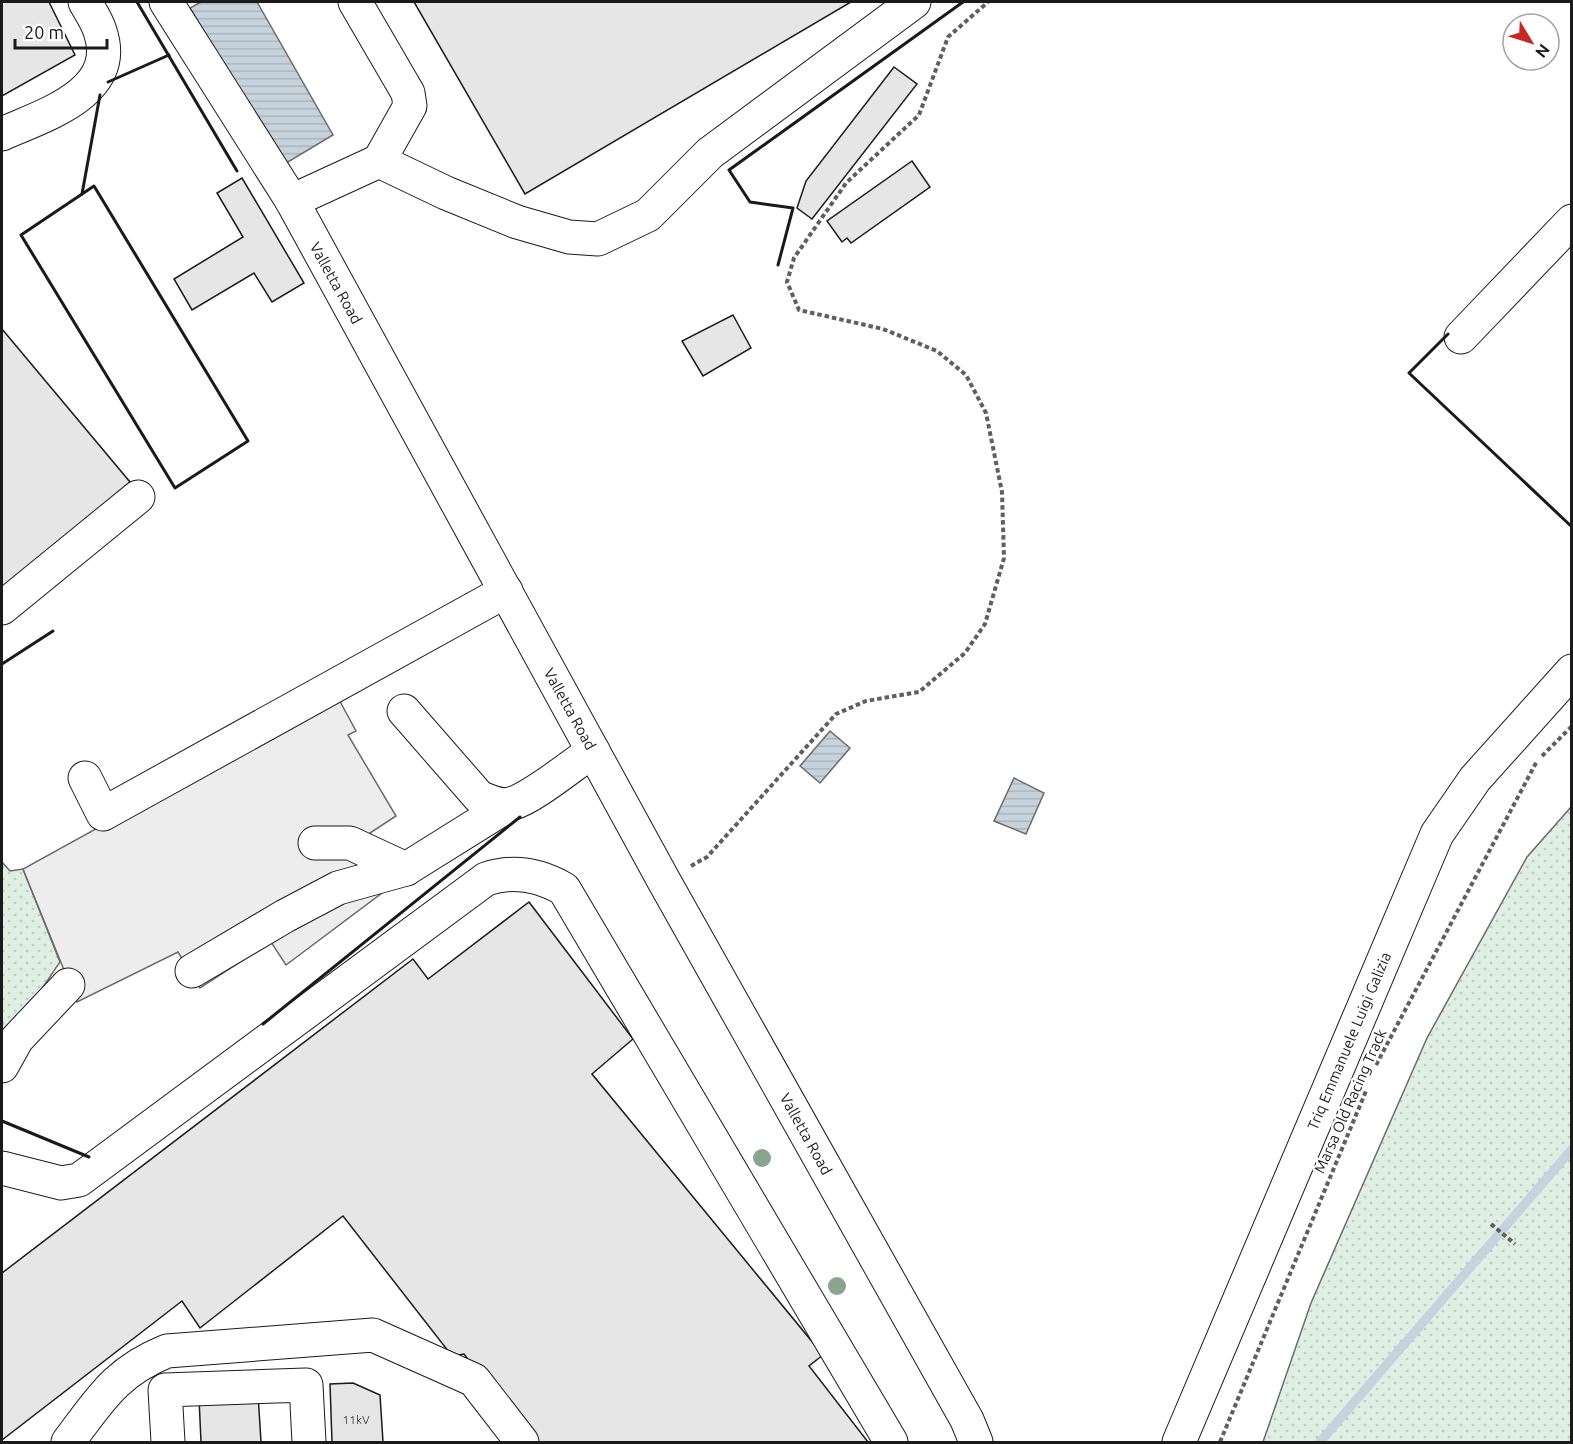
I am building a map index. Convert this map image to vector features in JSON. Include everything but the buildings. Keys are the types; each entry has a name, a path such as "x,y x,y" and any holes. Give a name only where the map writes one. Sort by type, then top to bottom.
{"street":[{"path":"2,134 72,103 90,86 102,63 104,46 100,29 85,2"},
{"name":"Valletta Road","path":"166,2 292,201 664,881 971,1435"},
{"path":"292,201 379,161 410,106 408,93 355,2"},
{"path":"379,161 446,193 516,222 569,237 598,239 648,215 722,143 914,2"},
{"path":"1461,337 1572,221"},
{"path":"2,608 138,497"},
{"path":"85,778 104,814 506,591"},
{"name":"Triq Emmanuele Luigi Galizia","path":"1185,1431 1437,834 1481,771 1572,671"},
{"path":"404,711 480,797 496,805 510,804"},
{"path":"192,971 285,916 338,888 406,869 593,751"},
{"path":"315,843 351,843 406,869"},
{"path":"2,1168 62,1183 79,1180 486,879 496,876 529,875 548,880 564,889 891,1443"},
{"path":"2,1066 17,1039 68,985"},
{"path":"68,1443 112,1383 138,1364 167,1352 373,1335 474,1380 522,1443"},
{"path":"168,1443 165,1390 306,1385 309,1443"},
{"path":"1159,1443 1185,1431"},
{"path":"971,1435 1002,1443"}],"path":[{"path":"664,881 707,857 836,714 866,701 919,692 965,653 985,624 1004,558 1002,492 986,413 966,375 937,351 883,329 799,310 787,282 794,258 846,183 919,115 948,37 988,2"},
{"name":"Marsa Old Racing Track","path":"1371,1077 1536,762 1572,726"},
{"name":"Marsa Old Racing Track","path":"1220,1443 1367,1088"},
{"path":"1491,1224 1515,1244"}],"green space":[{"path":"1571,807 1571,1442 1263,1442 1311,1303 1427,1038 1527,857"},
{"path":"2,862 10,871 23,869 60,962 2,1048"}],"shaded area":[{"path":"201,2 257,2 333,135 283,165 190,8"},
{"path":"337,696 356,731 348,735 396,816 370,833 379,847 389,847 382,893 286,965 271,942 200,988 178,952 77,1002 23,869"},
{"path":"830,731 850,748 820,783 800,766"},
{"path":"1014,778 1044,793 1026,834 994,821"}],"waterway":[{"path":"1320,1442 1572,1149"}],"wall":[{"path":"137,2 237,171"},
{"path":"778,265 793,208 750,202 729,170 963,2"},
{"path":"108,82 169,55"},
{"path":"82,194 100,95"},
{"path":"94,186 248,441 175,488 21,235 94,186"},
{"path":"1448,334 1409,373 1572,527"},
{"path":"2,664 53,631"},
{"path":"263,1024 520,817"},
{"path":"2,1121 89,1157"}]}
